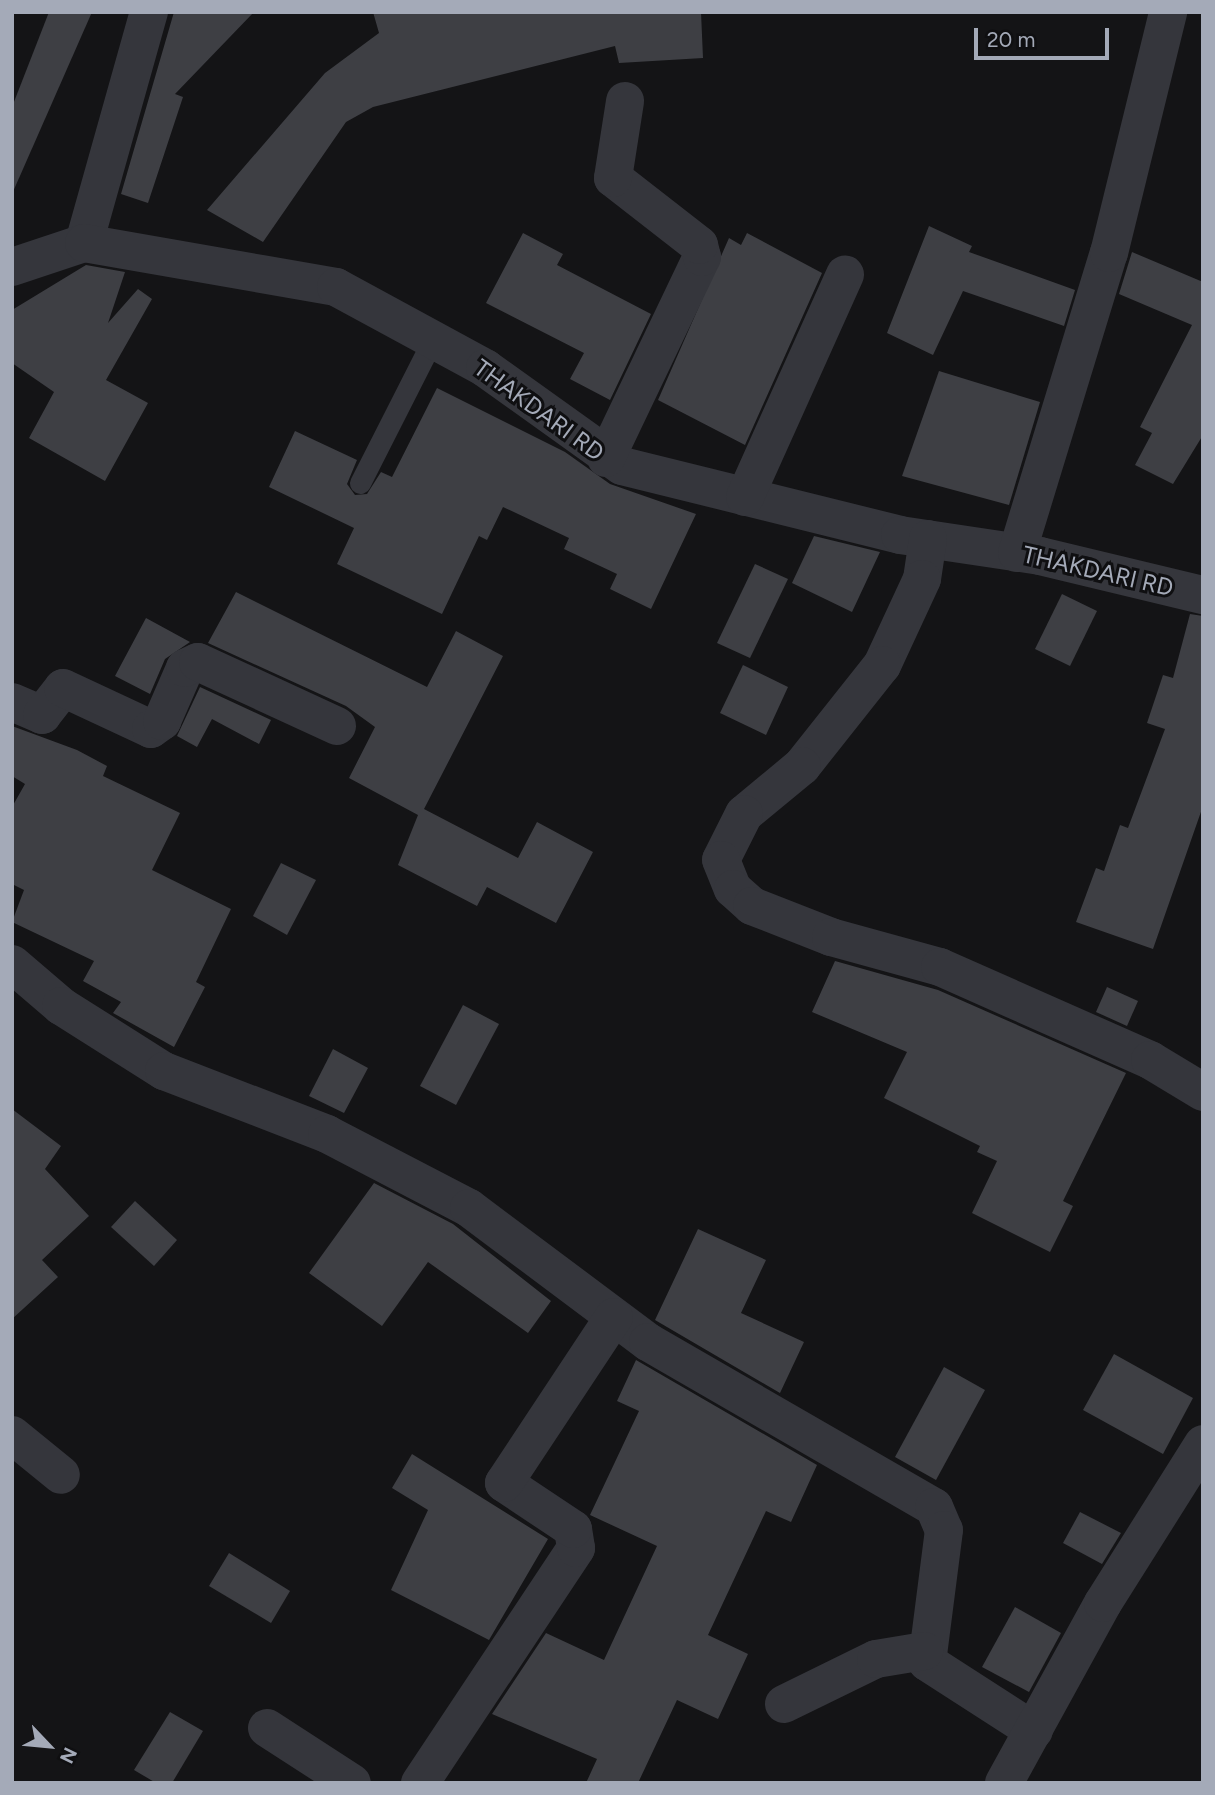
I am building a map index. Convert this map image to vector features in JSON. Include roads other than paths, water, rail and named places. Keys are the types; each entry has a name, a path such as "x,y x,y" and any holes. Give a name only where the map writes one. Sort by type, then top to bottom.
{"street":[{"path":"84,243 149,12"},
{"path":"1017,553 1109,253 1168,12"},
{"path":"606,458 702,257 699,246 613,178 625,101"},
{"name":"THAKDARI RD","path":"12,267 84,243 336,287 485,368 606,458 745,497 928,539 1017,553 1203,595"},
{"path":"745,497 845,274"},
{"path":"928,539 922,579 881,665 802,766 744,814 721,860 733,889 752,906 831,937 940,967 1150,1060 1203,1091"},
{"path":"12,702 42,715 63,688 151,729 162,721 186,668 198,662 337,726"},
{"path":"12,964 61,1006 164,1070 327,1134 469,1208 614,1317 934,1507 944,1530 924,1651 927,1662 1034,1731"},
{"path":"420,1783 576,1548 573,1529 504,1483 614,1317"},
{"path":"12,1435 61,1475"},
{"path":"1004,1783 1103,1603 1203,1444"},
{"path":"784,1704 876,1659 924,1651"},
{"path":"267,1728 352,1783"}],"lane":[{"path":"360,483 433,339"}]}
